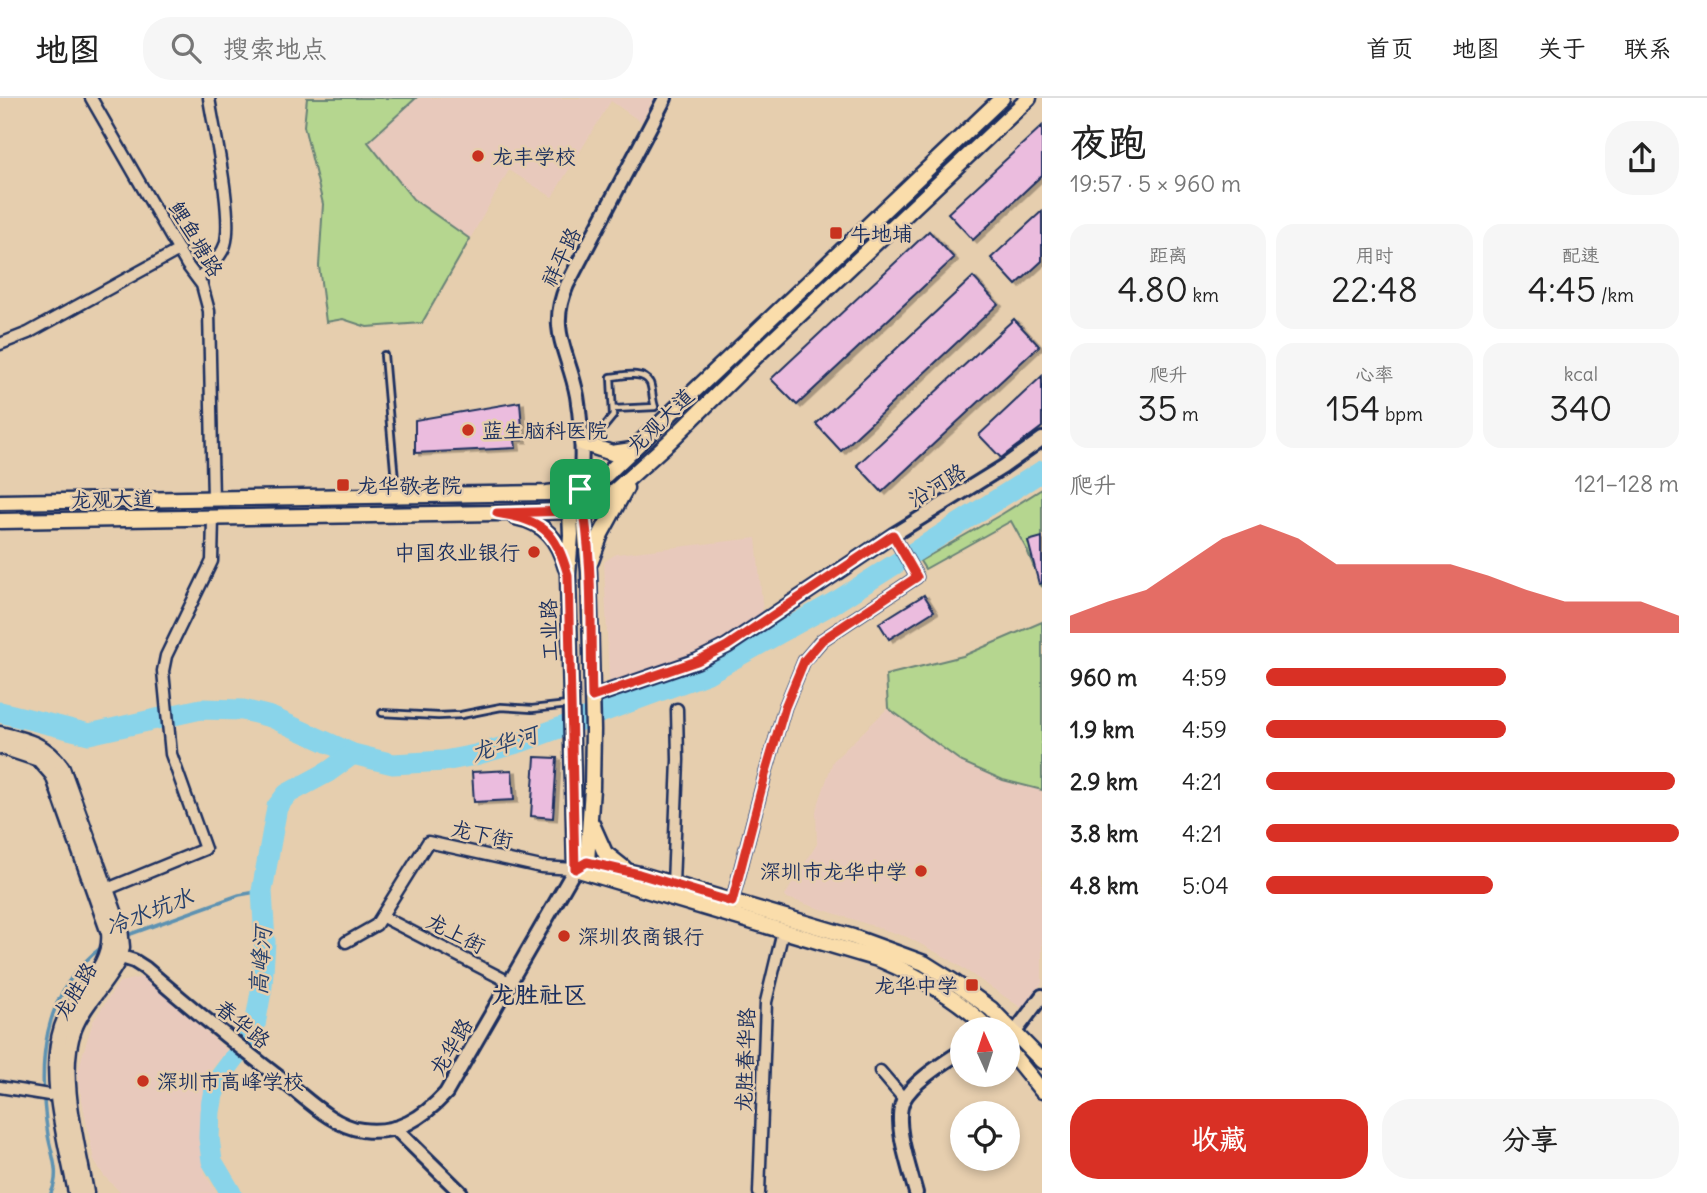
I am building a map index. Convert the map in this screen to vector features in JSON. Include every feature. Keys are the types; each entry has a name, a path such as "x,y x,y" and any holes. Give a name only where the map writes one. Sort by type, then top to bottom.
{"main road":[{"name":"龙观大道","path":"0,502 547,494 580,489 606,475 637,448 1002,98"},
{"name":"龙观大道","path":"0,522 497,513 577,509 609,496 1029,98"},
{"path":"582,443 612,453 637,448"},
{"path":"589,572 601,534 635,474"},
{"name":"工业路","path":"580,489 571,535 568,575 573,736 581,865"},
{"name":"工业路","path":"577,509 589,572 593,730 591,812 581,865"},
{"path":"497,513 531,520 546,529 559,547 568,575"},
{"path":"0,734 33,743 57,759 67,779 114,930 114,951"},
{"path":"0,746 39,759 53,775 102,891"},
{"path":"591,812 596,836 605,853 622,867 853,937 924,963 979,999 996,1017"},
{"path":"581,865 639,874"},
{"path":"581,865 881,960 905,970 947,995 974,1017"},
{"name":"龙胜路","path":"76,1193 60,1106 57,1055 62,1027 68,1013 114,951"},
{"name":"龙胜路","path":"86,1193 68,1086 68,1055 74,1028 114,951"},
{"path":"1020,1041 1042,1061"},
{"path":"1020,1064 1042,1091"}],"street":[{"name":"鲤鱼塘路","path":"91,98 206,292 209,311 213,500"},
{"path":"198,279 219,257 226,241 224,193 209,98"},
{"name":"祥平路","path":"580,489 582,443 577,397 558,329 558,310 567,285 665,98"},
{"path":"0,344 28,333 179,250"},
{"name":"沿河路","path":"592,700 697,661 727,646 742,631 896,540 1042,439"},
{"path":"102,891 205,849 173,760 165,702 164,664 212,561 213,518"},
{"path":"732,902 765,775 792,688 804,661 822,640 917,577 896,540"},
{"path":"673,884 678,760 677,709"},
{"name":"龙下街","path":"346,942 369,930 383,917 428,842 541,867 581,865"},
{"name":"龙华路","path":"395,1128 412,1122 429,1111 446,1093 581,865"},
{"name":"龙上街","path":"383,917 511,983"},
{"name":"龙胜春华路","path":"759,1193 766,1002 783,931"},
{"name":"春华路","path":"114,951 145,968 236,1045 328,1115 361,1130 395,1128"},
{"path":"1020,1024 1042,996"},
{"path":"916,1193 901,1127 901,1108 904,1099 927,1076 950,1060"},
{"path":"880,1071 904,1099"},
{"path":"0,1087 48,1095"},
{"path":"395,1128 461,1193"}],"lane":[{"path":"384,355 396,496"},
{"path":"582,443 611,421 614,409 611,377 639,375 650,382 655,407 666,419"},
{"path":"614,409 655,407"},
{"path":"382,713 438,716 461,715 501,707 532,709 572,706"}],"shaded area":[{"name":"龙丰学校","path":"416,98 654,98 641,122 611,101 552,197 509,170 470,239 413,199 368,142"},
{"path":"756,538 763,613 703,650 609,683 604,562 616,554"},
{"name":"深圳市龙华中学","path":"888,708 962,762 1003,780 1042,790 1042,983 1023,1009 949,959 907,937 784,897 817,844 816,811 833,761"},
{"name":"深圳市高峰学校","path":"143,977 227,1050 209,1072 204,1105 202,1139 205,1174 217,1193 121,1193 94,1161 78,1072 83,1053 93,1021 119,982"}],"green space":[{"path":"307,98 416,98 368,142 413,199 470,239 422,323 367,327 343,319 326,322 319,266 323,204 304,126"},
{"path":"1042,489 1042,587 1027,550 1011,521 925,569 920,561"},
{"path":"1042,622 1042,790 1003,780 962,762 888,708 886,675 963,656"}],"building":[{"path":"1042,126 1042,175 973,240 948,213"},
{"path":"1042,211 1042,261 1016,285 991,258"},
{"path":"929,231 954,258 797,405 771,379"},
{"path":"973,277 998,304 841,451 816,424"},
{"path":"1014,319 1039,346 882,492 857,465"},
{"path":"1042,376 1042,427 1001,458 979,435"},
{"name":"蓝生脑科医院","path":"520,402 523,440 515,440 516,448 415,453 415,420"},
{"path":"1042,537 1042,583 1039,584 1028,541"},
{"path":"924,595 934,611 889,639 879,623"},
{"path":"535,757 557,758 553,818 531,816"},
{"path":"512,770 514,800 474,802 472,772"}],"waterway":[{"name":"龙华河","path":"0,712 89,734 201,709 243,710 271,717 353,754 393,764 444,761 475,755 521,742 706,674 837,601 1042,471"},
{"name":"高峰河","path":"231,1193 212,1161 210,1112 221,1076 248,1040 255,1025 262,986 265,942 262,891 277,807 287,794 328,772 353,754"},
{"name":"冷水坑水","path":"125,936 239,895 262,891"},
{"name":"冷水坑水","path":"51,1193 55,1171 48,1135 43,1082 48,1032 55,1008 66,986 82,965 102,947"}],"place":[{"name":"龙丰学校","path":"478,156"},
{"name":"牛地埔","path":"836,233"},
{"name":"蓝生脑科医院","path":"468,430"},
{"name":"龙华敬老院","path":"343,485"},
{"name":"中国农业银行","path":"534,552"},
{"name":"深圳市龙华中学","path":"921,871"},
{"name":"深圳农商银行","path":"564,936"},
{"name":"龙华中学","path":"972,985"},
{"name":"深圳市高峰学校","path":"143,1081"}],"district":[{"name":"龙胜社区","path":"539,994"}],"route":[{"path":"580,489 589,572 592,697 697,661 727,646 893,535 917,577 822,640 804,661 785,707 732,902 639,874 587,862 575,869 568,575 559,547 546,529 531,520 497,513 570,511 580,489"}]}
